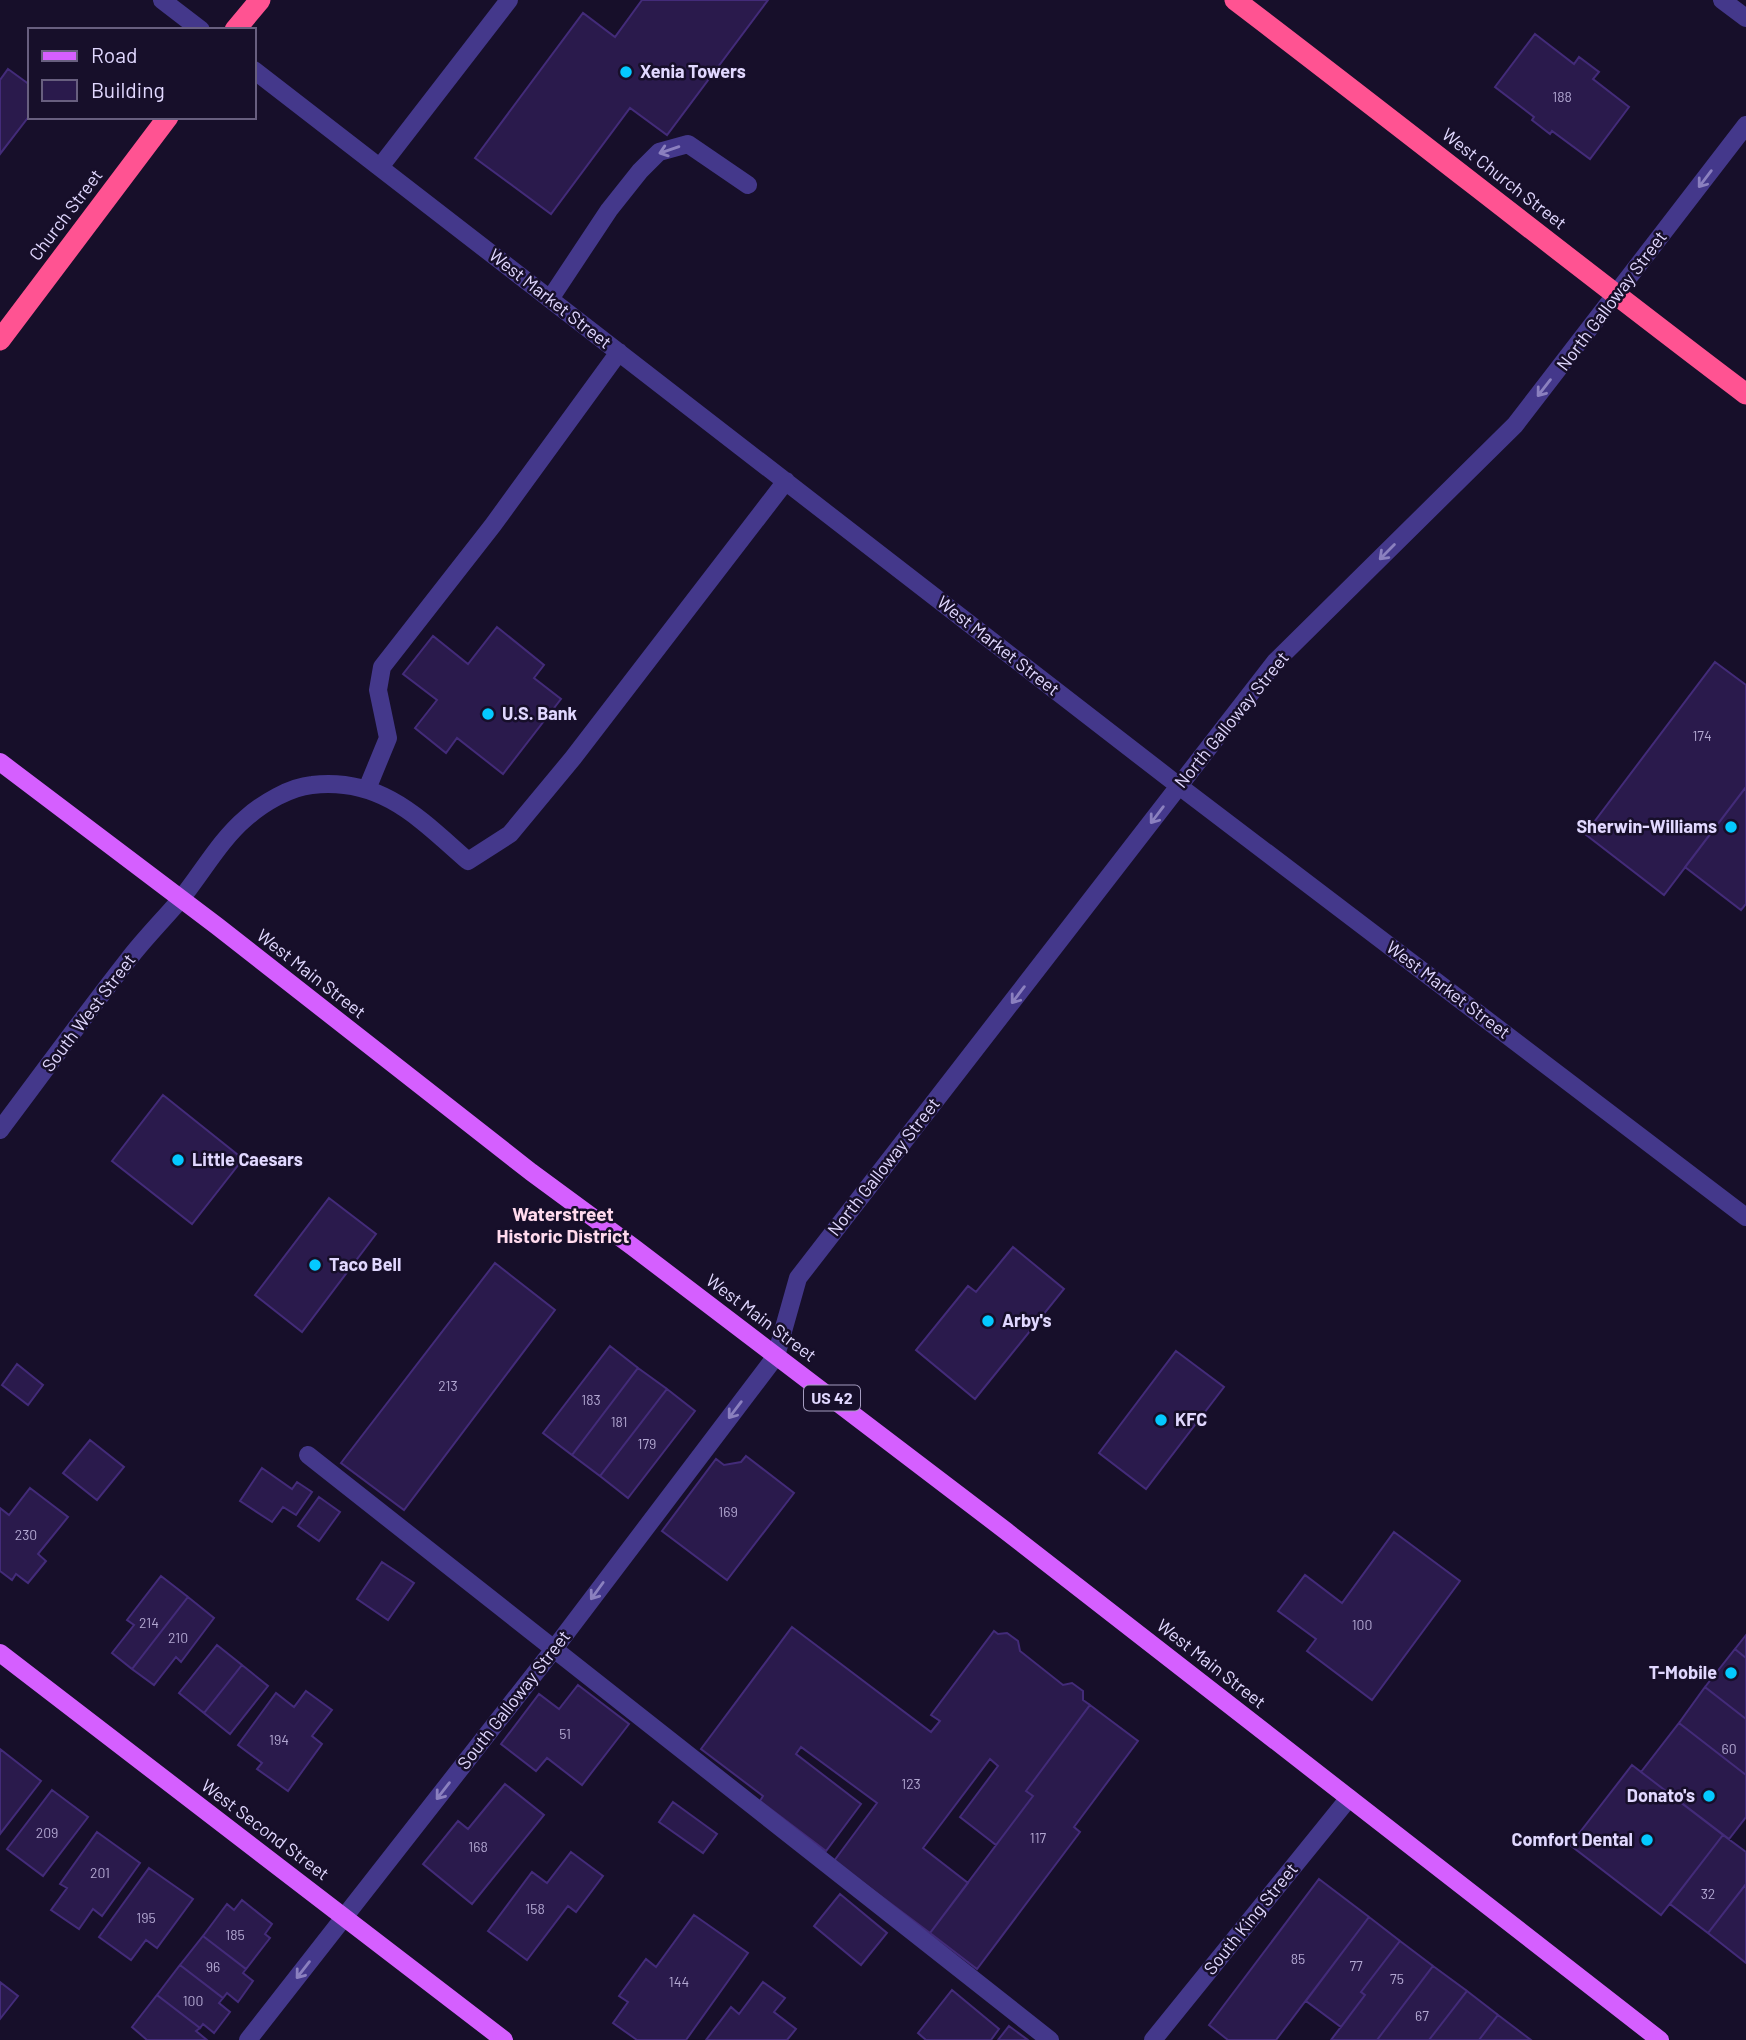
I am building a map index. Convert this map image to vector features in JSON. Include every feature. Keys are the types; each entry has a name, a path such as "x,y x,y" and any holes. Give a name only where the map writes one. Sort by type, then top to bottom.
{"highway":[{"path":"236,28 260,0"},
{"name":"West Church Street","path":"1234,0 1746,394"},
{"name":"Church Street","path":"0,340 166,119"}],"main road":[{"name":"West Main Street","path":"0,762 181,899 531,1172 1124,1622 1660,2040"},
{"name":"West Second Street","path":"0,1653 504,2040"}],"street":[{"path":"162,0 198,28"},
{"path":"380,167 509,0"},
{"path":"1722,0 1746,18"},
{"name":"West Market Street","path":"256,72 1179,786 1746,1217"},
{"name":"North Galloway Street","path":"776,1356 798,1279 1275,662 1515,425 1746,125"},
{"path":"550,299 608,210 659,152 688,144 748,185"},
{"path":"367,789 388,738 378,690 382,667 493,525 619,352"},
{"name":"South West Street","path":"0,1130 129,958 181,899 224,842 246,818 272,799 310,785 341,785 367,789 397,802 468,861 510,834 573,758 786,481"},
{"name":"South Galloway Street","path":"248,2040 554,1649 776,1356"},
{"path":"308,1455 1050,2040"},
{"name":"South King Street","path":"1153,2040 1349,1798"}],"building":[{"name":"Xenia Towers","path":"642,0 768,0 667,135 630,108 551,214 475,158 583,13 615,37"},
{"path":"1535,34 1574,64 1579,57 1599,72 1593,79 1629,107 1590,159 1552,131 1550,134 1532,120 1534,117 1495,87"},
{"path":"8,69 28,84 28,118 0,154 0,80"},
{"name":"U.S. Bank","path":"497,627 544,665 534,678 561,699 503,774 457,738 446,753 415,728 437,700 403,674 433,636 468,664"},
{"path":"1715,662 1746,685 1746,787 1664,895 1585,834"},
{"name":"Sherwin-Williams","path":"1746,787 1746,904 1741,910 1685,867"},
{"name":"Little Caesars","path":"163,1095 243,1159 192,1224 112,1161"},
{"name":"Taco Bell","path":"329,1198 376,1234 302,1332 255,1295"},
{"name":"Arby's","path":"1013,1247 1064,1289 975,1399 916,1350 968,1286 976,1292"},
{"path":"495,1263 555,1310 404,1510 341,1463"},
{"path":"610,1346 638,1368 572,1455 543,1433"},
{"name":"KFC","path":"1176,1351 1224,1387 1146,1489 1099,1453"},
{"path":"17,1364 43,1385 28,1405 2,1385"},
{"path":"638,1368 667,1389 600,1476 572,1455"},
{"path":"667,1389 695,1411 628,1498 600,1476"},
{"path":"90,1440 124,1467 97,1500 63,1473"},
{"path":"746,1456 794,1493 727,1580 662,1531 716,1459 724,1465 741,1462"},
{"path":"262,1468 292,1489 297,1482 312,1492 296,1515 283,1507 272,1522 240,1501"},
{"path":"30,1488 68,1517 38,1554 46,1561 28,1583 16,1574 12,1580 0,1571 0,1508 9,1515"},
{"path":"319,1497 340,1512 319,1541 298,1526"},
{"path":"1394,1532 1460,1581 1372,1700 1307,1651 1316,1639 1278,1611 1305,1575 1342,1603"},
{"path":"382,1562 414,1583 388,1620 357,1599"},
{"path":"161,1576 188,1597 132,1669 112,1653 134,1625 127,1620"},
{"path":"188,1597 214,1618 181,1662 176,1657 154,1685 132,1669"},
{"path":"792,1627 931,1732 940,1721 931,1715 994,1631 998,1634 1007,1633 1018,1641 1020,1651 1063,1685 1072,1683 1083,1691 1083,1700 1090,1705 1026,1791 1033,1796 996,1845 960,1817 998,1766 990,1759 923,1848 968,1883 930,1933 834,1861 877,1803 801,1747 796,1754 861,1804 826,1851 760,1801 763,1796 701,1749"},
{"path":"1746,1635 1746,1658 1735,1649"},
{"path":"217,1645 242,1665 204,1713 179,1693"},
{"name":"T-Mobile","path":"1735,1649 1746,1658 1746,1719 1705,1687"},
{"path":"242,1665 268,1686 230,1734 204,1713"},
{"path":"578,1685 629,1724 582,1785 547,1758 536,1771 501,1744 539,1694 559,1709"},
{"path":"1705,1687 1746,1719 1746,1775 1679,1723"},
{"path":"306,1691 332,1710 312,1736 322,1744 288,1791 257,1769 262,1763 238,1745 276,1693 294,1707"},
{"path":"1090,1705 1138,1741 1074,1827 1080,1832 977,1969 930,1933 1033,1796 1026,1791"},
{"name":"Donato's","path":"1679,1723 1746,1775 1746,1817 1729,1839 1641,1772"},
{"path":"0,1749 41,1781 0,1834"},
{"name":"Comfort Dental","path":"1632,1765 1723,1835 1661,1915 1570,1845"},
{"path":"505,1784 544,1815 472,1904 423,1864 458,1821 468,1829"},
{"path":"52,1790 88,1817 43,1876 7,1849"},
{"path":"673,1802 717,1834 703,1853 659,1822"},
{"path":"97,1832 140,1863 102,1916 93,1909 79,1929 51,1910 67,1888 60,1884"},
{"path":"1723,1835 1746,1852 1746,1884 1708,1933 1670,1904"},
{"path":"571,1852 603,1876 576,1912 568,1906 527,1960 488,1931 532,1872 547,1883"},
{"path":"149,1868 193,1899 157,1948 146,1940 131,1960 99,1937"},
{"path":"1319,1879 1369,1917 1276,2040 1228,2040 1209,2025"},
{"path":"1746,1884 1746,1963 1708,1933"},
{"path":"840,1894 887,1933 861,1965 814,1926"},
{"path":"242,1900 272,1924 265,1934 270,1938 246,1969 203,1936 227,1904 234,1910"},
{"path":"694,1915 748,1953 686,2040 637,2040 613,2023 628,2002 619,1996 646,1959 656,1967"},
{"path":"1369,1917 1400,1941 1361,1992 1365,1995 1341,2027 1306,2001"},
{"path":"203,1936 246,1969 243,1973 253,1981 238,2002 227,1993 223,1998 180,1965"},
{"path":"1400,1941 1433,1966 1377,2040 1331,2040 1365,1995 1361,1992"},
{"path":"180,1965 223,1998 219,2003 230,2012 214,2033 203,2024 200,2028 157,1995"},
{"path":"1433,1966 1467,1991 1429,2040 1377,2040"},
{"path":"0,1982 18,1996 0,2019"},
{"path":"763,1982 785,1998 774,2012 796,2029 787,2040 706,2040 731,2007 739,2014"},
{"path":"952,1990 999,2029 991,2040 926,2040 918,2033"},
{"path":"1467,1991 1498,2015 1479,2040 1429,2040"},
{"path":"157,1995 200,2028 196,2031 207,2040 147,2040 132,2027"},
{"path":"1498,2015 1531,2040 1479,2040"},
{"path":"1009,2026 1028,2040 998,2040"}],"place":[{"name":"Xenia Towers","path":"626,72"},
{"name":"U.S. Bank","path":"488,714"},
{"name":"Sherwin-Williams","path":"1731,827"},
{"name":"Little Caesars","path":"178,1160"},
{"name":"Taco Bell","path":"315,1265"},
{"name":"Arby's","path":"988,1321"},
{"name":"KFC","path":"1161,1420"},
{"name":"T-Mobile","path":"1731,1673"},
{"name":"Donato's","path":"1709,1796"},
{"name":"Comfort Dental","path":"1647,1840"}],"district":[{"name":"Waterstreet Historic District","path":"563,1225"}]}
